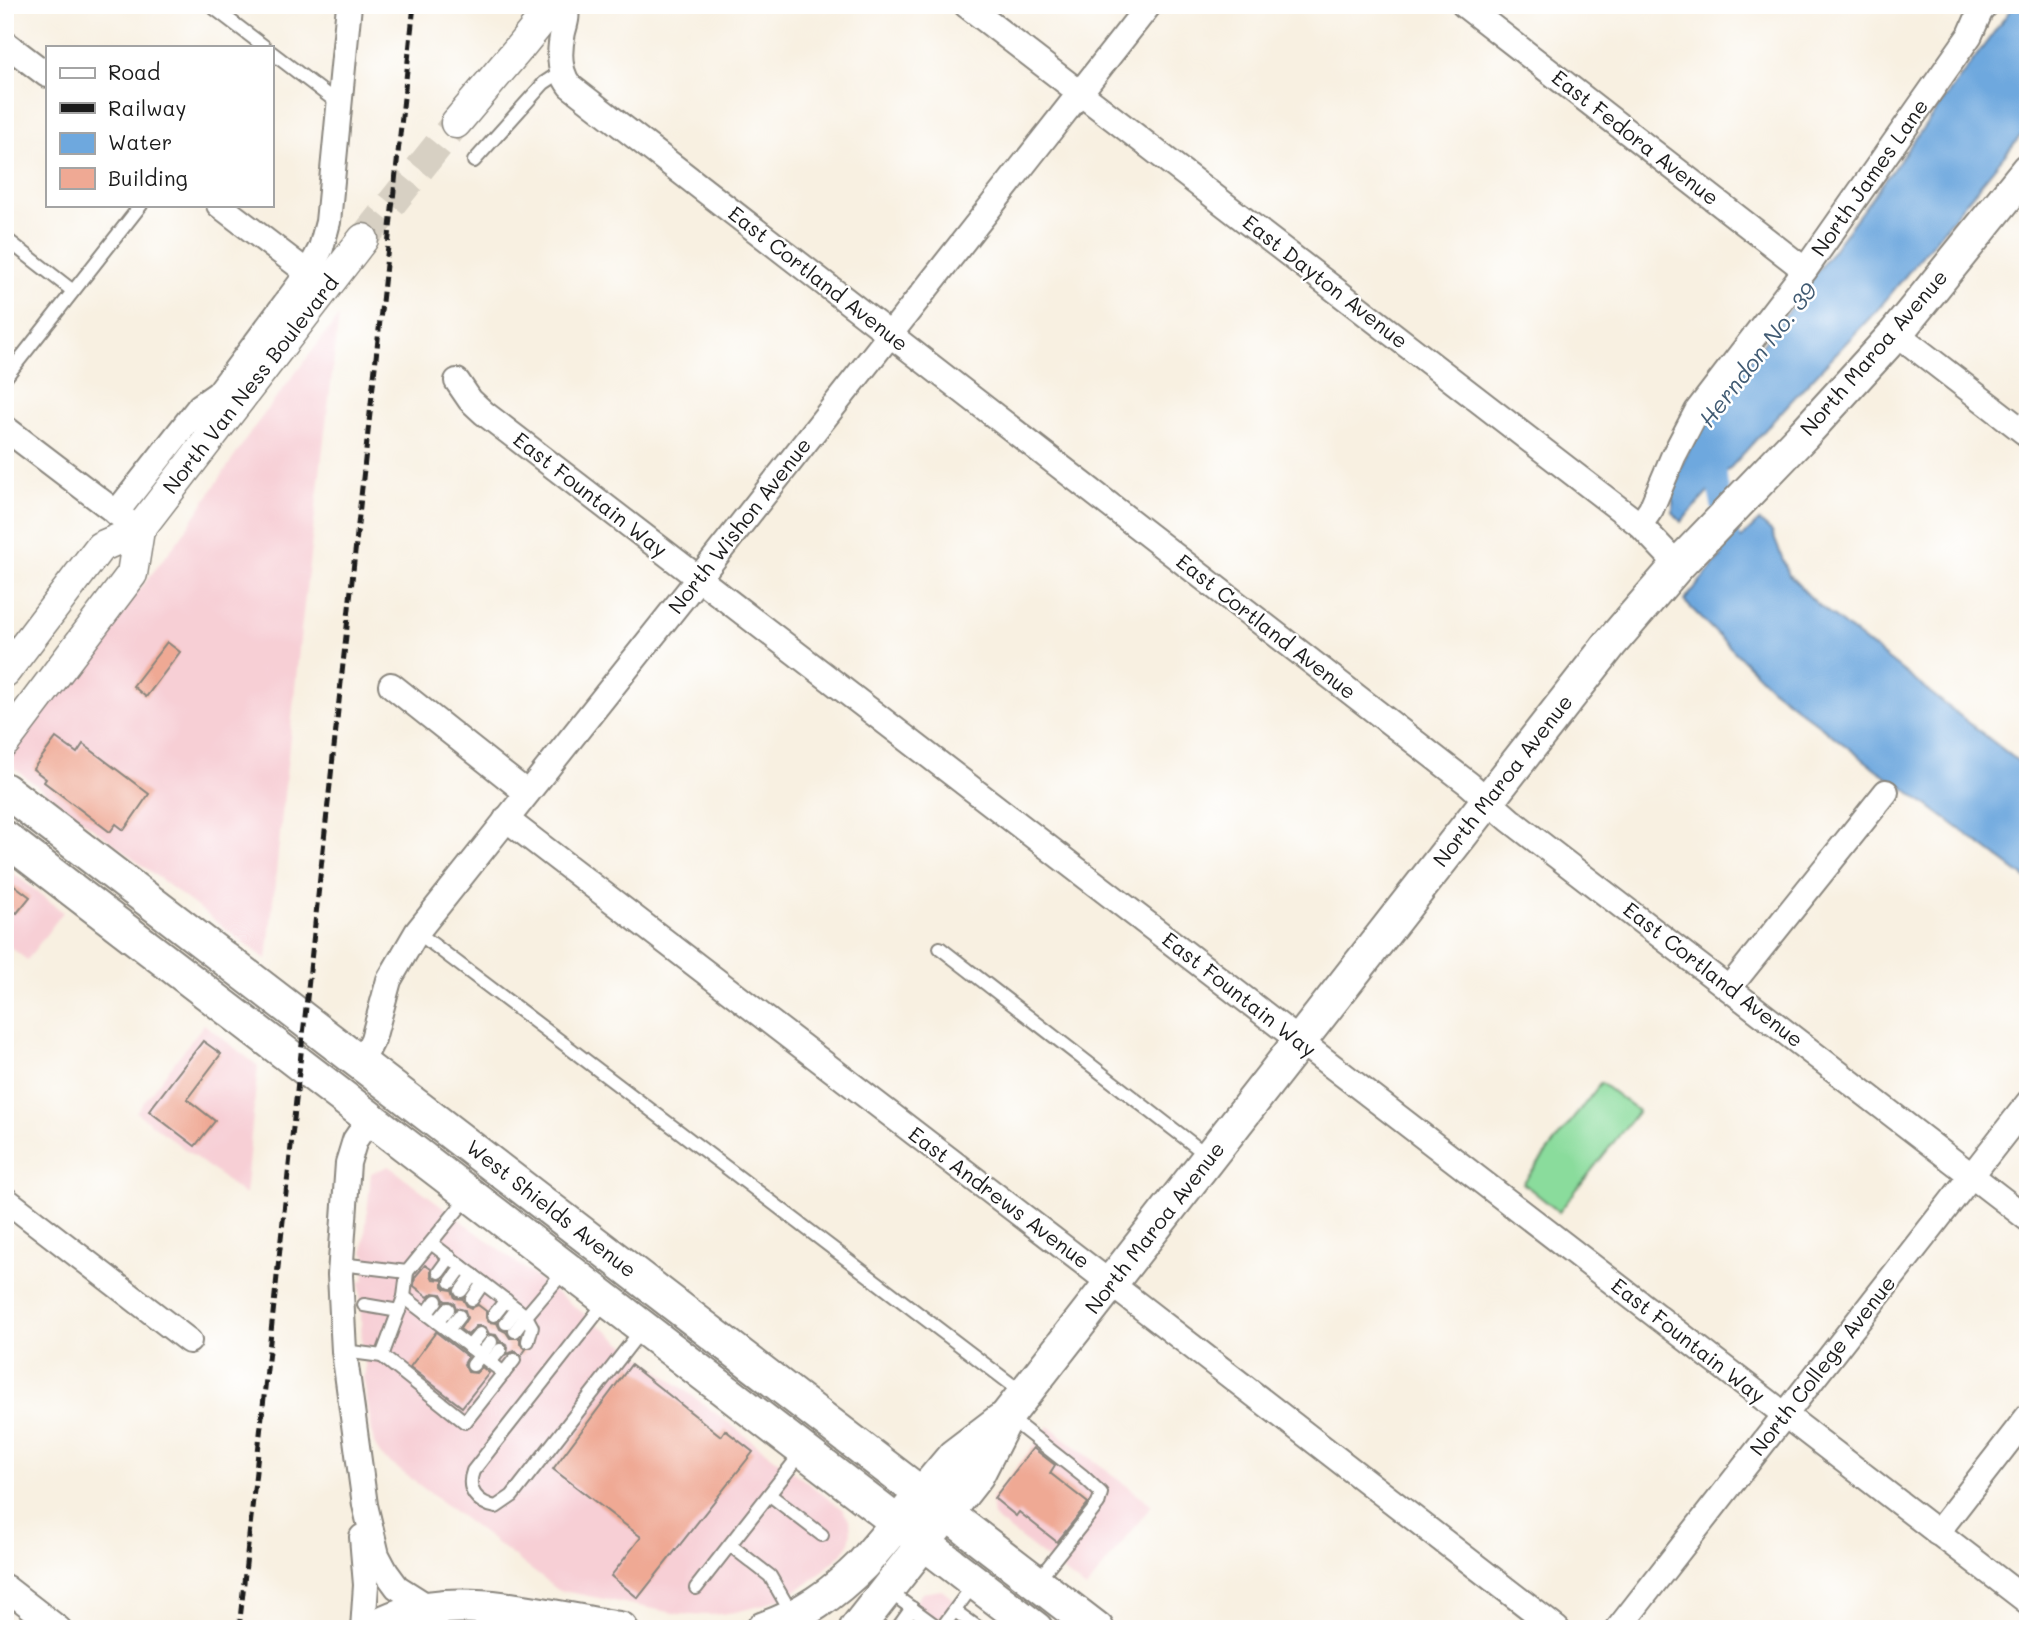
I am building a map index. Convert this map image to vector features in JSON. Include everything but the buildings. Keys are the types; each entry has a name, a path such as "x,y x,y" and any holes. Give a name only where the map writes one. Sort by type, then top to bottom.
{"main road":[{"name":"North Maroa Avenue","path":"859,1628 900,1599 924,1543 977,1475 1016,1405 1610,644 1678,565 1804,434 1896,333 2028,170"},
{"name":"West Shields Avenue","path":"5,790 1097,1629"},
{"name":"West Shields Avenue","path":"5,838 924,1543 1029,1627"},
{"name":"North Maroa Avenue","path":"896,1523 954,1456 1016,1405"},
{"path":"763,1629 794,1617 848,1580 896,1523"},
{"path":"370,1629 393,1618 430,1608 488,1607 621,1629"}],"street":[{"path":"202,448 209,433 213,407 220,391 308,273 321,248 328,222 349,5"},
{"path":"456,123 554,5"},
{"path":"562,71 563,33 568,19 565,5"},
{"name":"East Dayton Avenue","path":"966,5 1640,525 1678,565"},
{"name":"North Wishon Avenue","path":"361,1063 373,1039 389,980 418,932 1149,5"},
{"name":"East Fedora Avenue","path":"1464,5 1805,270"},
{"name":"North James Lane","path":"1640,525 1651,509 1673,457 1697,411 1805,270 1970,34 1979,8"},
{"path":"5,43 46,74"},
{"name":"East Cortland Avenue","path":"562,71 570,86 1488,800 1510,820 2028,1219"},
{"path":"220,206 308,273"},
{"name":"North Van Ness Boulevard","path":"5,672 100,547 202,448 363,239"},
{"path":"1896,333 2028,435"},
{"name":"East Fountain Way","path":"457,380 470,400 484,413 2028,1602"},
{"path":"5,428 127,521 200,406 220,391"},
{"name":"North Van Ness Boulevard","path":"5,741 132,574 127,521"},
{"path":"391,685 527,793"},
{"path":"1729,988 1886,792"},
{"name":"East Andrews Avenue","path":"506,820 1557,1629"},
{"name":"North College Avenue","path":"1618,1629 2028,1103"},
{"path":"370,1118 355,1140 348,1163 341,1264 344,1351 365,1505 377,1555 397,1587 430,1608"},
{"path":"5,1199 189,1341"},
{"path":"1937,1533 2028,1416"},
{"path":"363,1629 366,1585 361,1535 365,1505"},
{"path":"5,1587 59,1629"}],"lane":[{"path":"210,5 264,46"},
{"path":"273,54 339,104"},
{"path":"474,161 544,83 562,71"},
{"path":"5,378 140,206"},
{"path":"5,238 73,291"},
{"path":"418,932 1016,1405 1101,1493 1098,1504 1036,1583"},
{"path":"940,947 1210,1157"},
{"path":"470,1195 407,1272 409,1301 437,1322 453,1339 470,1347 481,1361 504,1373"},
{"path":"431,1243 522,1313 532,1327 528,1341"},
{"path":"439,1272 450,1257"},
{"path":"341,1264 407,1272"},
{"path":"451,1282 462,1267"},
{"path":"510,1327 566,1269"},
{"path":"467,1295 478,1279"},
{"path":"382,1356 399,1311 409,1301 424,1293"},
{"path":"494,1315 506,1300"},
{"path":"607,1300 473,1471 470,1479 472,1491 477,1498 486,1505 496,1507 512,1496 643,1328"},
{"path":"426,1314 436,1301"},
{"path":"364,1305 399,1311"},
{"path":"437,1322 453,1313 453,1339"},
{"path":"470,1347 480,1334"},
{"path":"481,1361 496,1346"},
{"path":"344,1351 382,1356 425,1383 446,1400 465,1422 514,1360"},
{"path":"696,1588 803,1451"},
{"path":"770,1495 822,1535"},
{"path":"730,1545 769,1576 794,1617"},
{"path":"900,1599 941,1629 975,1583"},
{"path":"897,1629 900,1599"},
{"path":"955,1611 980,1629"}],"shaded area":[{"path":"339,316 301,630 267,960 15,769 11,751 181,537 252,430"},
{"path":"5,867 63,912 27,960 5,943"},
{"path":"204,1024 258,1066 245,1195 136,1112"},
{"path":"389,1166 842,1509 850,1521 851,1531 849,1544 841,1555 807,1584 784,1597 760,1606 711,1615 679,1614 558,1590 381,1456 374,1444 363,1375 365,1350 362,1349 360,1280 364,1280 366,1255 363,1254 371,1173"},
{"path":"1049,1426 1152,1505 1086,1589 993,1517 991,1500"},
{"path":"942,1590 991,1629 895,1629 922,1593"}],"green space":[{"path":"1601,1083 1638,1111 1559,1212 1523,1183"}],"water":[{"path":"2014,5 2028,5 2028,127 1879,308 1681,522 1673,512 1673,482 1704,420"},
{"path":"1759,521 1772,532 1789,575 1816,603 2028,769 2028,880 1877,770 1770,687 1684,601 1717,561"}],"waterway":[{"name":"Herndon No. 39","path":"1715,456 1717,484 1733,554 1743,573"}],"tunnel":[{"path":"363,239 456,123"}],"railway":[{"path":"239,1629 414,5"}]}
